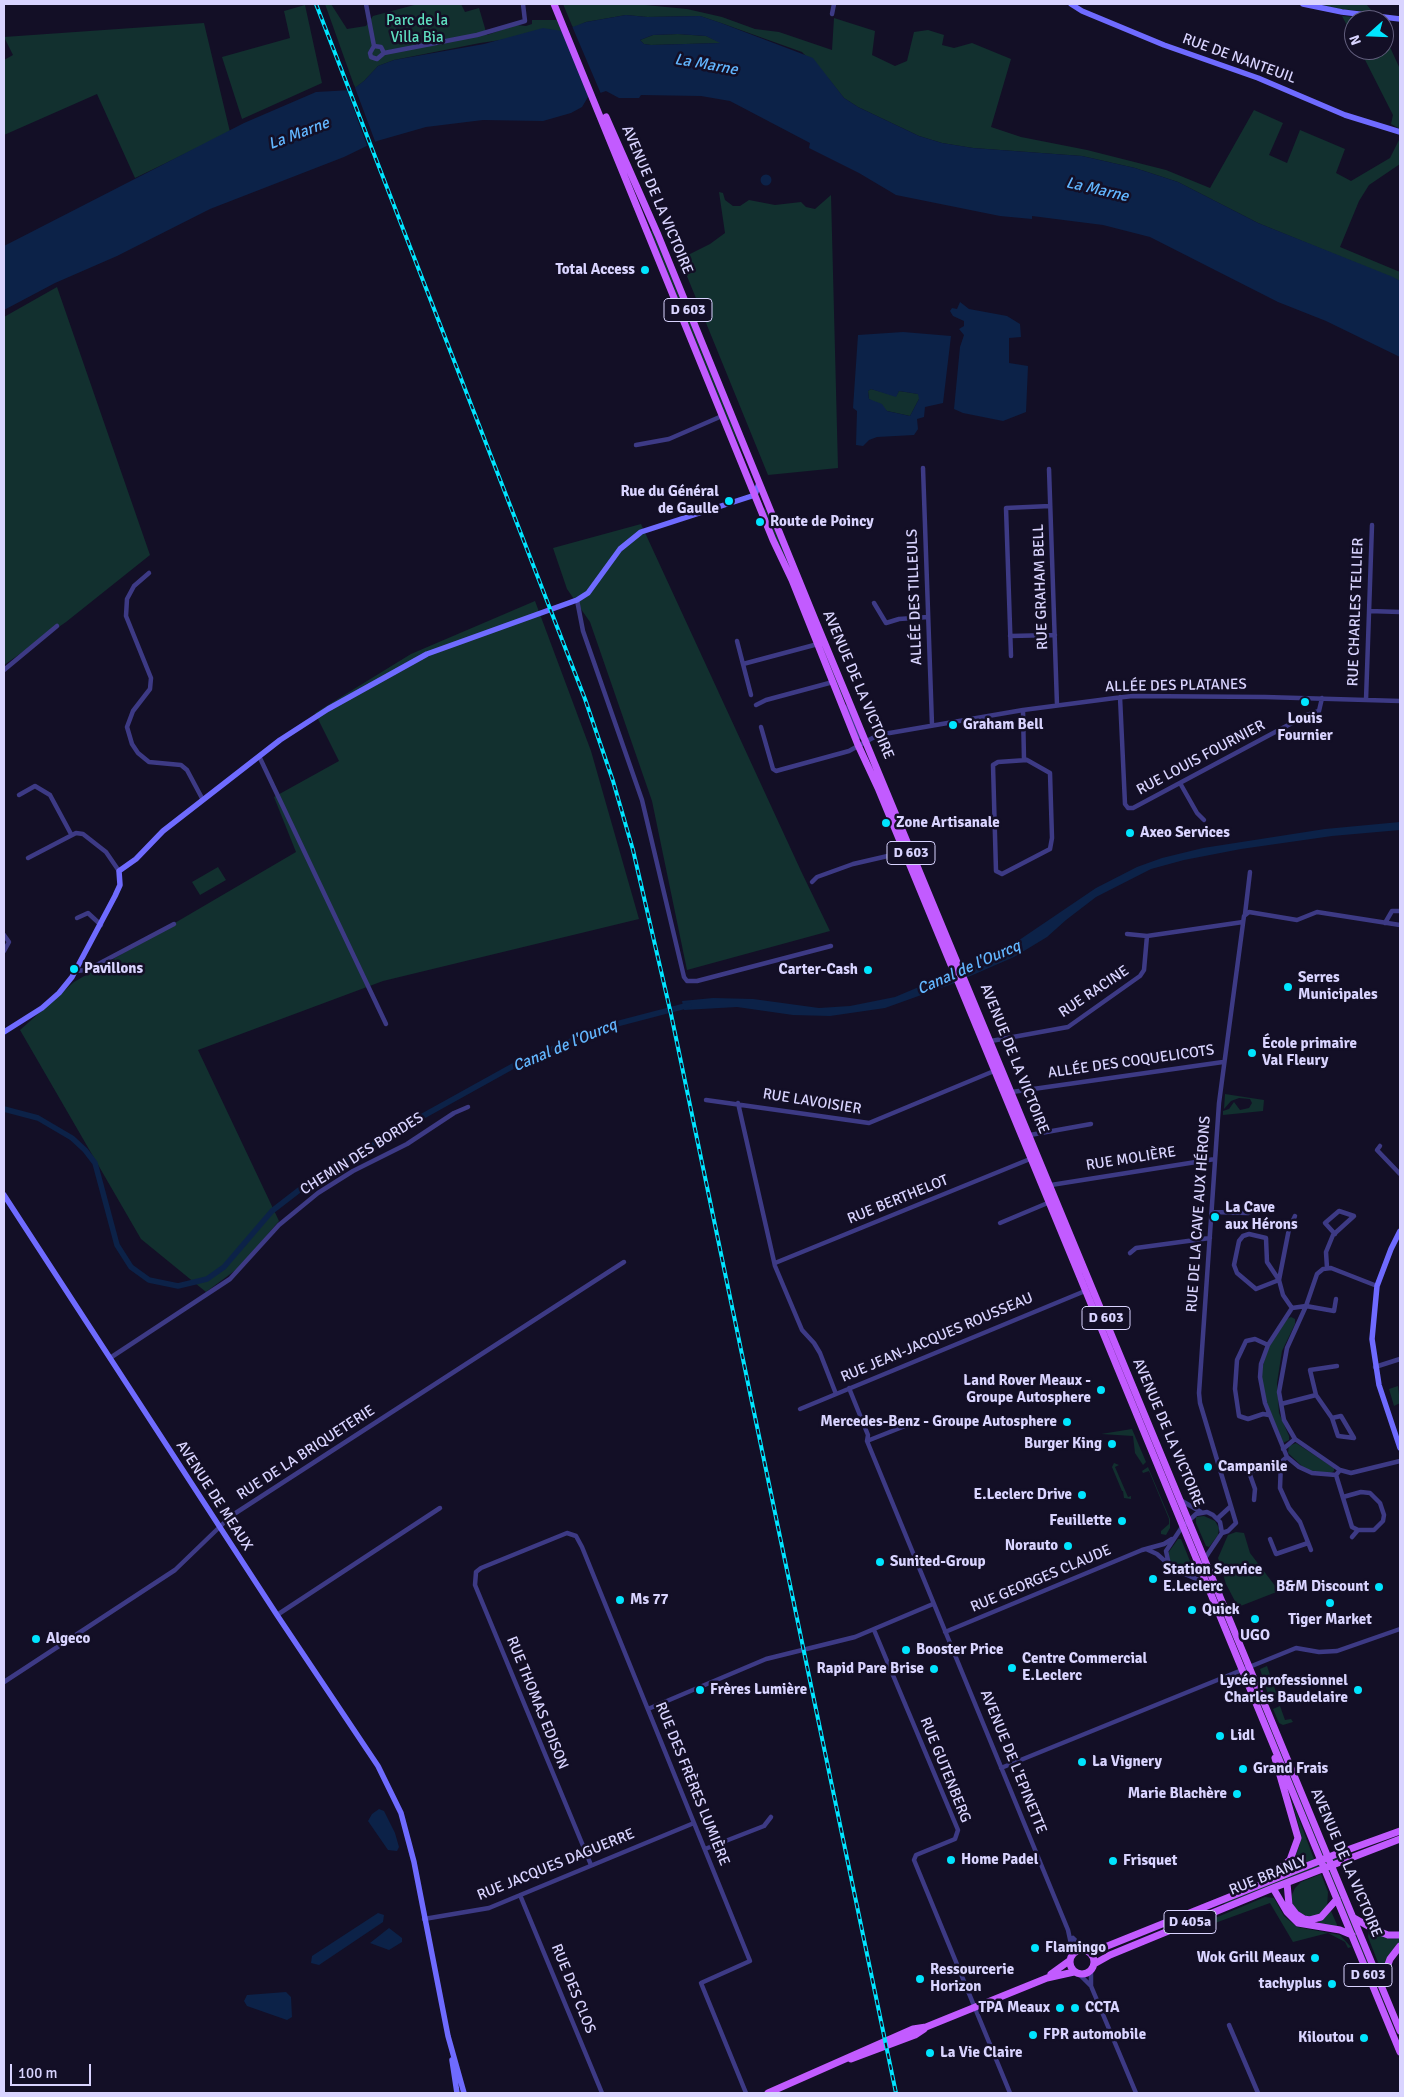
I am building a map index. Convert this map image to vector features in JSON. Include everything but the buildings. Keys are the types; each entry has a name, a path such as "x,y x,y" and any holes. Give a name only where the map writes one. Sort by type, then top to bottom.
{"main road":[{"name":"D 603","path":"554,4 596,100"},
{"name":"D 603","path":"558,4 564,24"},
{"name":"AVENUE DE LA VICTOIRE","path":"596,100 722,416 818,644 858,745 905,852 928,913 956,967"},
{"name":"AVENUE DE LA VICTOIRE","path":"596,100 658,235 866,740 962,982 994,1071 1050,1202 1241,1669 1319,1845 1336,1876 1400,2031"},
{"name":"AVENUE DE LA VICTOIRE","path":"962,982 970,990 1144,1414 1250,1665 1319,1845 1329,1879 1400,2052"},
{"path":"1258,1886 1290,1860 1298,1838 1274,1758 1272,1740"},
{"name":"RUE BRANLY","path":"1088,1952 1339,1853 1400,1831"},
{"name":"RUE BRANLY","path":"1093,1968 1110,1955 1342,1860 1400,1839"},
{"path":"1287,1882 1289,1905 1296,1914 1304,1919 1310,1920 1322,1917 1337,1899"},
{"path":"1274,1888 1287,1912 1298,1923 1340,1930 1352,1935"},
{"path":"1354,1918 1388,1935 1400,1935"},
{"path":"1381,1984 1390,1959 1400,1946"},
{"path":"768,2093 1047,1978 1070,1962 1074,1953 1080,1950 1088,1952 1093,1968 1077,1974 1047,1978"},
{"path":"1070,1962 1077,1974"}],"street":[{"path":"366,4 374,46 370,52 373,58 379,59 384,53 477,35 525,22 523,4"},
{"path":"832,14 834,4"},
{"name":"RUE DE NANTEUIL","path":"1068,4 1164,45 1258,78 1340,113 1400,132"},
{"path":"1303,4 1400,19"},
{"path":"374,46 381,47 384,53"},
{"path":"636,445 669,439 722,416"},
{"name":"ALLÉE DES TILLEULS","path":"923,468 932,725"},
{"name":"RUE GRAHAM BELL","path":"1049,469 1057,705"},
{"path":"755,496 759,480"},
{"path":"120,871 136,859 163,831 280,740 328,709 427,654 576,600 588,593 620,549 646,530 755,496 763,498 775,529 782,536"},
{"path":"1011,656 1006,508 1050,506"},
{"name":"RUE CHARLES TELLIER","path":"1366,700 1372,525"},
{"path":"150,573 134,586 127,599 126,616 151,678 150,689 133,711 127,727 132,744 138,753 149,762 181,765 187,770 203,800"},
{"path":"576,600 583,631 642,800 684,977 687,981 697,981 831,946"},
{"path":"874,603 886,623 899,618 928,617"},
{"path":"1369,611 1400,612"},
{"path":"4,670 57,626"},
{"path":"1010,636 1055,635"},
{"path":"736,641 751,695"},
{"path":"743,664 818,644"},
{"path":"756,705 766,700 832,682"},
{"name":"ALLÉE DES PLATANES","path":"761,727 773,769 776,771 849,751 878,735 1023,710 1120,697 1322,698 1400,701"},
{"name":"RUE LOUIS FOURNIER","path":"1120,697 1125,804 1128,808 1133,808 1307,715 1319,711 1322,698"},
{"path":"841,702 848,710 859,736 866,740"},
{"path":"1023,710 1024,760"},
{"path":"259,756 386,1024"},
{"path":"1024,760 1050,773 1052,838 1050,849 1002,874 996,871 993,765 998,762 1024,760"},
{"path":"1180,783 1197,813 1204,820"},
{"path":"19,795 36,786 50,795 71,834"},
{"path":"4,1032 42,1008 59,993 75,971 101,925 120,885 120,871 106,852 83,834 71,834 28,858"},
{"path":"812,882 817,877 853,864 905,852"},
{"path":"1250,872 1245,914 1297,920 1317,912 1400,925"},
{"path":"1385,923 1392,911 1400,911"},
{"path":"78,918 88,913 101,925"},
{"name":"RUE DE LA CAVE AUX HÉRONS","path":"1222,1534 1236,1523 1199,1398 1215,1158 1224,1062 1245,914"},
{"path":"1127,934 1147,936 1243,922"},
{"path":"75,971 87,970 174,924"},
{"path":"4,935 9,942 4,951"},
{"name":"RUE RACINE","path":"991,1041 1068,1027 1140,976 1144,970 1147,936"},
{"name":"ALLÉE DES COQUELICOTS","path":"1012,1092 1224,1062"},
{"name":"RUE LAVOISIER","path":"706,1100 738,1103 869,1123 994,1071"},
{"path":"738,1103 775,1263 802,1330 820,1353 836,1394"},
{"path":"739,1113 749,1105"},
{"name":"CHEMIN DES BORDES","path":"110,1358 230,1279 279,1225 318,1193 353,1171 407,1144 454,1113 468,1107"},
{"path":"1030,1135 1091,1124"},
{"path":"1380,1146 1377,1150 1400,1174"},
{"name":"RUE MOLIÈRE","path":"1051,1185 1215,1158"},
{"name":"RUE BERTHELOT","path":"775,1263 1030,1159"},
{"name":"AVENUE DE MEAUX","path":"4,1195 277,1615 378,1766 401,1813 448,2036"},
{"path":"1000,1223 1050,1202"},
{"path":"1212,1212 1248,1214 1253,1210"},
{"path":"1327,1268 1326,1252 1335,1234 1354,1216 1339,1211 1326,1223 1335,1234"},
{"path":"1279,1280 1288,1229 1295,1216"},
{"path":"1400,1231 1388,1255 1378,1286 1372,1328 1375,1367 1382,1395 1400,1448"},
{"path":"1270,1232 1266,1238 1267,1262 1279,1280 1283,1295 1292,1308"},
{"path":"1266,1238 1249,1234 1238,1241 1234,1265 1237,1273 1256,1289 1279,1280"},
{"path":"1130,1253 1136,1248 1210,1238"},
{"name":"RUE DE LA BRIQUETERIE","path":"4,1682 185,1563 219,1526 624,1262"},
{"path":"1327,1268 1378,1286"},
{"path":"1327,1268 1315,1277 1306,1306 1287,1348 1283,1362 1279,1392 1284,1420 1295,1438 1340,1470 1351,1473 1400,1461"},
{"name":"RUE JEAN-JACQUES ROUSSEAU","path":"800,1409 1085,1290"},
{"path":"1336,1299 1334,1311 1306,1306 1292,1308 1268,1345 1261,1364 1260,1377 1270,1415 1287,1456 1299,1467 1312,1473 1336,1475"},
{"path":"1268,1345 1255,1339 1246,1341 1237,1360 1236,1388 1239,1416 1248,1419 1263,1414 1270,1415"},
{"path":"1375,1367 1400,1359"},
{"path":"1332,1418 1341,1416 1354,1438 1338,1436 1332,1418 1316,1395 1310,1370 1338,1366"},
{"path":"648,1709 766,1659 833,1644 874,1630 933,1604 867,1441 868,1435 849,1388"},
{"path":"1281,1404 1316,1395"},
{"path":"867,1441 910,1424"},
{"path":"1284,1449 1295,1438"},
{"path":"1254,1500 1255,1490 1249,1472 1281,1462 1287,1456"},
{"path":"1281,1462 1279,1478 1284,1498 1300,1522 1311,1550"},
{"path":"1336,1475 1340,1470"},
{"path":"1336,1475 1352,1527 1358,1530 1374,1530 1385,1518 1380,1504 1374,1496 1366,1492 1343,1497"},
{"path":"1182,1502 1218,1518 1222,1534 1199,1567 1182,1573"},
{"path":"1218,1518 1230,1506"},
{"path":"277,1615 440,1508"},
{"path":"1169,1565 1166,1551 1172,1539 1189,1519 1201,1512"},
{"path":"1352,1538 1358,1530"},
{"name":"RUE DES FRÈRES LUMIÈRE","path":"497,1560 567,1533 576,1536 750,1961 701,1984 746,2093"},
{"name":"RUE GEORGES CLAUDE","path":"945,1632 1146,1549 1164,1544 1172,1539"},
{"path":"1270,1539 1276,1554 1308,1543"},
{"path":"1146,1549 1157,1554 1182,1573 1206,1584"},
{"name":"RUE THOMAS EDISON","path":"497,1560 476,1572 475,1585 591,1865"},
{"name":"AVENUE DE L'EPINETTE","path":"933,1604 1068,1930 1074,1953"},
{"path":"1219,1614 1226,1622 1242,1662 1250,1665"},
{"path":"1001,1768 1250,1665 1296,1648 1319,1652 1337,1651 1400,1629"},
{"name":"RUE GUTENBERG","path":"874,1630 958,1830 955,1839 916,1855 914,1860 974,2007"},
{"path":"1241,1669 1248,1672 1265,1714 1275,1727"},
{"path":"705,1850 764,1826 771,1817"},
{"name":"RUE JACQUES DAGUERRE","path":"424,1919 489,1908 694,1823"},
{"name":"RUE DES CLOS","path":"520,1895 602,2093"},
{"name":"AVENUE DE L'EPINETTE","path":"1068,1930 1078,1945 1088,1952"},
{"path":"1091,1986 1093,1968"},
{"path":"1077,1974 1091,1986 1136,2093"},
{"path":"974,2007 1010,2093"},
{"path":"1230,2025 1258,2093"},
{"path":"448,2036 457,2093"},
{"path":"448,2036 464,2093"}],"green space":[{"name":"Parc de la Villa Bia","path":"325,4 331,4 347,29 366,26 373,16 418,4 461,4 465,12 479,8 487,35 516,25 526,26 532,24 532,20 557,20 562,31 480,43 394,60 378,66 355,88"},
{"path":"563,4 635,4 687,9 722,17 755,29 779,32 832,50 834,18 875,31 872,55 895,66 907,61 914,32 928,30 944,35 942,45 954,48 972,43 1011,59 991,127 1021,137 1087,150 1166,170 1210,188 1254,110 1283,123 1269,155 1287,163 1300,130 1345,149 1336,173 1351,181 1390,158 1400,138 1400,164 1369,185 1359,201 1340,247 1400,272 1400,281 1258,223 1178,182 1135,168 1082,156 973,148 942,143 919,136 858,107 844,98 828,78 802,52 700,16 647,17 626,15 586,22 573,28"},
{"path":"1318,4 1366,4 1371,10 1350,10"},
{"path":"305,5 322,83 242,119 222,57 290,38 284,11"},
{"path":"204,23 230,132 135,178 97,94 4,135 4,60 13,55 4,37"},
{"path":"653,35 706,36 722,43 651,45 644,44 640,40"},
{"path":"1394,56 1400,69 1400,129 1391,124 1393,115 1365,60 1394,60"},
{"path":"719,192 723,193 725,200 733,206 740,206 749,200 775,205 801,202 806,207 815,209 831,195 838,468 768,475 680,259 710,244 725,233"},
{"path":"653,230 756,480 727,420 650,232"},
{"path":"57,287 150,555 66,622 4,665 4,317"},
{"path":"871,389 896,396 899,391 919,394 919,399 910,416 887,411 869,399 868,391"},
{"path":"765,508 790,561 849,709 834,680 763,509"},
{"path":"641,524 830,931 687,970 652,801 590,622 567,589 553,548"},
{"path":"535,601 591,751 639,919 383,981 198,1050 279,1221 241,1266 206,1292 141,1239 20,1030 74,982 296,852 274,797 339,761 315,713 411,654"},
{"path":"218,867 226,880 200,895 192,882"},
{"path":"1225,1094 1264,1100 1263,1111 1223,1115 1223,1111 1229,1109 1234,1102 1240,1110 1249,1108 1252,1103 1250,1099 1239,1098 1231,1101 1224,1109"},
{"path":"1291,1317 1295,1319 1295,1324 1282,1351 1277,1383 1279,1413 1289,1436 1289,1440 1283,1443 1265,1399 1261,1373 1267,1350 1287,1319"},
{"path":"1398,1386 1400,1403 1394,1406 1389,1389"},
{"path":"1132,1429 1146,1462 1143,1465 1135,1453 1133,1436 1101,1434"},
{"path":"1296,1443 1334,1468 1334,1471 1331,1473 1312,1472 1304,1468 1288,1453 1289,1446"},
{"path":"1114,1463 1119,1465 1115,1467 1128,1497 1131,1496 1131,1499 1124,1498 1123,1491 1112,1467"},
{"path":"1148,1467 1170,1519 1170,1528 1166,1535 1161,1534 1161,1531 1169,1524 1169,1519 1149,1471 1143,1473 1142,1471"},
{"path":"1204,1516 1215,1521 1219,1528 1218,1535 1209,1547 1206,1546 1196,1523 1196,1517"},
{"path":"1236,1532 1244,1533 1250,1553 1279,1591 1238,1607 1226,1584 1218,1558 1228,1535"},
{"path":"1178,1539 1181,1539 1192,1566 1186,1569 1174,1565 1168,1553"},
{"path":"1267,1666 1279,1701 1271,1704 1260,1669"},
{"path":"1249,1680 1326,1860 1339,1856 1339,1858 1328,1863 1400,2043 1326,1864 1225,1905 1224,1903 1325,1861"},
{"path":"1280,1706 1285,1720 1291,1719 1293,1722 1283,1725 1279,1723 1273,1709"},
{"path":"1291,1798 1314,1859 1284,1873 1294,1860 1300,1844 1300,1830"},
{"path":"1321,1874 1328,1892 1327,1908 1316,1916 1308,1917 1301,1914 1293,1906 1291,1897 1295,1888 1301,1882"},
{"path":"1265,1897 1274,1898 1284,1916 1297,1927 1340,1935 1351,1947 1348,1948 1345,1942 1328,1933 1293,1942 1270,1903 1204,1927 1203,1923"},
{"path":"1331,1911 1338,1927 1319,1925 1319,1921"},
{"path":"1369,1929 1400,1937 1400,1943 1384,1970 1379,1965 1368,1937"}],"water":[{"name":"La Marne","path":"626,15 647,17 700,16 813,58 844,98 858,107 919,136 942,143 973,148 1082,156 1135,168 1178,182 1258,223 1400,281 1400,357 1326,321 1278,302 1150,237 1103,225 1032,216 1032,219 1000,216 896,195 859,173 809,148 810,143 730,101 701,96 641,95 639,98 619,98 606,91 588,97 582,107 571,113 543,121 483,120 426,127 377,141 344,157 210,209 117,256 55,283 4,310 4,246 244,123 316,92 352,90 364,81 378,66 394,60 484,44 543,28 562,31 586,22","holes":["653,35 706,36 720,43 651,45 644,44 640,40"]},
{"path":"766,174 772,180 766,186 760,180"},
{"path":"960,302 969,309 1007,316 1020,324 1021,337 1009,338 1009,363 1028,366 1026,412 1003,421 963,413 954,409 960,347 964,335 959,329 964,326 964,321 953,316 950,311 952,308 957,309"},
{"path":"903,332 951,336 943,403 925,407 924,417 917,419 918,429 914,435 877,437 869,440 863,446 856,445 857,411 853,408 858,335","holes":["871,389 896,397 899,391 918,394 919,399 910,416 887,411 882,404 869,399 868,391"]},
{"path":"1400,822 1400,830 1332,836 1241,849 1184,860 1151,869 1096,897 1047,937 1014,957 952,984 885,1008 830,1016 793,1015 737,1007 684,1010 682,1001 713,998 753,999 819,1008 850,1006 895,997 1000,953 1096,888 1137,867 1162,858 1203,848 1325,829"},
{"path":"379,1809 384,1811 395,1833 399,1847 397,1851 388,1850 368,1821 372,1814"},
{"path":"378,1913 384,1915 383,1922 319,1965 311,1963 312,1956"},
{"path":"389,1928 402,1938 402,1942 389,1950 370,1943"},
{"path":"286,1992 291,1997 292,2017 287,2020 247,2006 244,2001 247,1995"}],"pier":[{"path":"572,26 601,94 590,99 562,28"},
{"path":"354,85 376,144 368,148 346,88"}],"waterway":[{"name":"Canal de l'Ourcq","path":"4,1109 38,1118 72,1138 85,1150 95,1163 117,1245 131,1267 149,1280 178,1286 207,1279 224,1267 272,1211 307,1184 396,1131 515,1065 601,1028 689,1005"}],"railway":[{"path":"316,4 585,699 613,781 633,850 671,1014 896,2093"}],"place":[{"name":"Total Access","path":"645,270"},
{"name":"Rue du Général de Gaulle","path":"729,501"},
{"name":"Route de Poincy","path":"760,522"},
{"name":"Louis Fournier","path":"1305,702"},
{"name":"Graham Bell","path":"953,725"},
{"name":"Zone Artisanale","path":"886,823"},
{"name":"Axeo Services","path":"1130,833"},
{"name":"Pavillons","path":"74,969"},
{"name":"Carter-Cash","path":"868,970"},
{"name":"Serres Municipales","path":"1288,987"},
{"name":"École primaire Val Fleury","path":"1252,1053"},
{"name":"La Cave aux Hérons","path":"1215,1217"},
{"name":"Land Rover Meaux - Groupe Autosphere","path":"1101,1390"},
{"name":"Mercedes-Benz - Groupe Autosphere","path":"1067,1422"},
{"name":"Burger King","path":"1112,1444"},
{"name":"Campanile","path":"1208,1467"},
{"name":"E.Leclerc Drive","path":"1082,1495"},
{"name":"Feuillette","path":"1122,1521"},
{"name":"Norauto","path":"1068,1546"},
{"name":"Sunited-Group","path":"880,1562"},
{"name":"Station Service E.Leclerc","path":"1153,1579"},
{"name":"B&M Discount","path":"1379,1587"},
{"name":"Ms 77","path":"620,1600"},
{"name":"Tiger Market","path":"1330,1603"},
{"name":"Quick","path":"1192,1610"},
{"name":"UGO","path":"1255,1619"},
{"name":"Algeco","path":"36,1639"},
{"name":"Booster Price","path":"906,1650"},
{"name":"Centre Commercial E.Leclerc","path":"1012,1668"},
{"name":"Rapid Pare Brise","path":"934,1669"},
{"name":"Frères Lumière","path":"700,1690"},
{"name":"Lycée professionnel Charles Baudelaire","path":"1358,1690"},
{"name":"Lidl","path":"1220,1736"},
{"name":"La Vignery","path":"1082,1762"},
{"name":"Grand Frais","path":"1243,1769"},
{"name":"Marie Blachère","path":"1237,1794"},
{"name":"Home Padel","path":"951,1860"},
{"name":"Frisquet","path":"1113,1861"},
{"name":"Flamingo","path":"1035,1948"},
{"name":"Wok Grill Meaux","path":"1315,1958"},
{"name":"Ressourcerie Horizon","path":"920,1979"},
{"name":"tachyplus","path":"1332,1984"},
{"name":"TPA Meaux","path":"1060,2008"},
{"name":"CCTA","path":"1075,2008"},
{"name":"FPR automobile","path":"1033,2035"},
{"name":"Kiloutou","path":"1364,2038"},
{"name":"La Vie Claire","path":"930,2053"}]}
